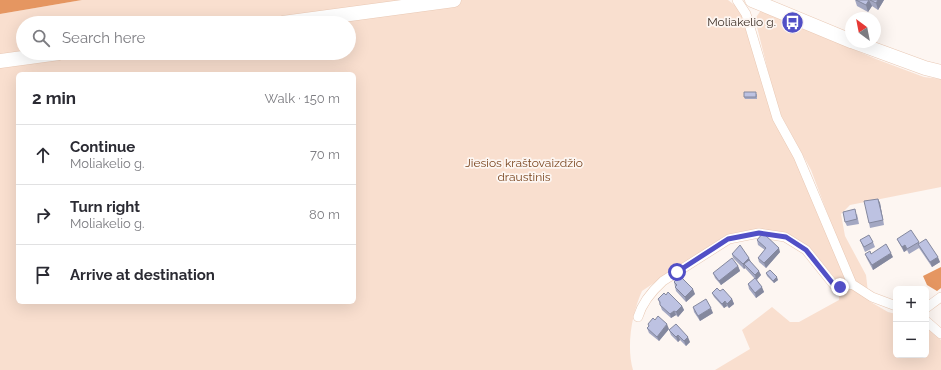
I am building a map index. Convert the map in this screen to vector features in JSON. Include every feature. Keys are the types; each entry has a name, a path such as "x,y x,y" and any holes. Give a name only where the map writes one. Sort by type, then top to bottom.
{"main road":[{"path":"335,16 454,0"},
{"path":"752,0 845,38"},
{"path":"871,48 925,68 941,72"},
{"path":"0,61 16,59"}],"street":[{"path":"737,0 746,14 777,118 798,156 852,284 872,297 893,305"},
{"path":"638,317 640,309 650,294 663,281 728,239 759,233 786,237 806,250 834,285 840,287 852,284"},
{"path":"929,306 941,297"},
{"path":"929,324 941,334"}],"green space":[{"name":"Jiesios kraštovaizdžio draustinis","path":"82,0 728,0 746,14 764,79 851,276 811,170 781,115 773,91 755,19 761,10 845,46 845,48 850,48 924,77 941,79 941,187 850,205 841,214 845,236 866,275 869,301 893,313 893,358 929,358 929,330 941,340 941,370 715,370 750,349 742,330 772,307 790,322 799,322 839,300 838,282 808,246 787,233 759,230 726,235 642,291 635,309 631,330 630,351 633,370 0,370 0,14"}],"shaded area":[{"path":"0,0 82,0 0,14"},
{"path":"941,267 941,288 937,291 927,285 923,276"}],"building":[{"path":"856,0 869,0 866,5"},
{"path":"870,0 878,0 876,3"},
{"path":"744,92 756,92 756,97 744,97"},
{"path":"878,199 883,220 869,223 864,201"},
{"path":"855,209 857,219 845,222 843,212"},
{"path":"911,230 919,242 907,249 905,245 902,247 897,239"},
{"path":"763,233 779,248 764,263 758,258 766,248 757,240"},
{"path":"869,235 873,242 864,247 860,240"},
{"path":"926,239 938,257 930,262 918,244"},
{"path":"886,244 891,253 872,265 865,254 870,251 871,254"},
{"path":"740,245 749,258 743,264 732,254"},
{"path":"732,258 738,266 719,281 713,273"},
{"path":"749,260 759,271 755,275 744,264"},
{"path":"770,270 777,277 773,281 766,273"},
{"path":"678,278 680,280 682,278 693,289 685,297 675,287 677,285 674,282"},
{"path":"755,278 762,287 755,293 748,284"},
{"path":"717,288 720,291 723,289 732,299 727,304 725,301 722,304 712,293"},
{"path":"668,292 682,306 676,312 674,311 670,314 660,305 658,299 664,293 666,295"},
{"path":"706,299 711,308 698,316 693,307"},
{"path":"658,316 667,324 657,337 647,328 649,326 648,324 653,318 655,320"},
{"path":"676,324 688,337 684,341 678,335 676,337 669,330"}],"place":[{"name":"Moliakelio g.","path":"792,22"}],"route":[{"path":"677,272 728,239 759,233 786,237 806,250 834,285 840,287"}]}
